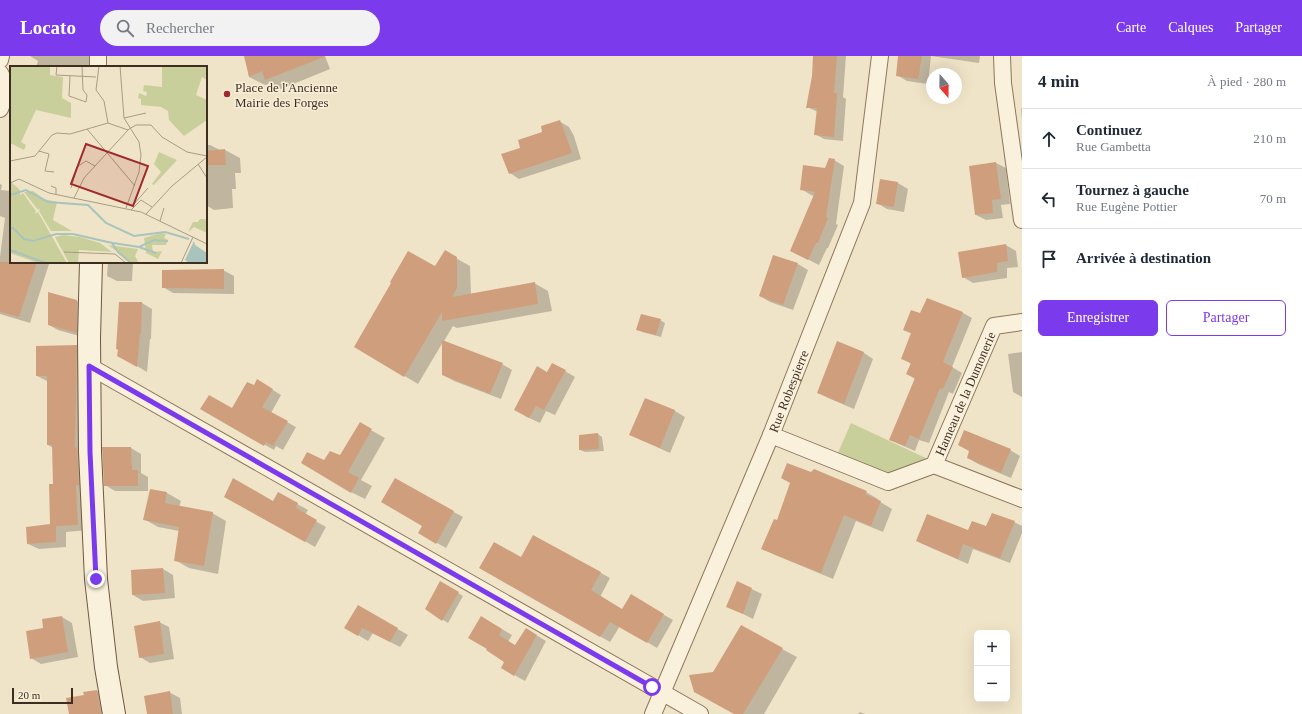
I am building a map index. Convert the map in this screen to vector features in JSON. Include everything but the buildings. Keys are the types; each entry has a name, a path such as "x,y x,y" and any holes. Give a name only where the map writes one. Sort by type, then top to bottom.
{"street":[{"path":"0,60 1,56"},
{"name":"Rue Robespierre","path":"654,714 771,435 862,203 880,56"},
{"path":"1002,56 1004,83 1022,220"},
{"path":"0,73 8,88 0,109"},
{"path":"91,263 89,338 90,452 96,579 106,667 114,714"},
{"name":"Hameau de la Dumonerie","path":"934,465 994,326 1022,322"},
{"path":"89,366 700,714"},
{"name":"Hameau de la Dumonerie","path":"771,435 888,482 934,465 1022,499"}],"green space":[{"path":"851,423 928,459 891,476 837,455"}],"place":[{"name":"Place de l'Ancienne Mairie des Forges","path":"227,94"}],"route":[{"path":"96,579 90,452 89,366 652,687"}]}
